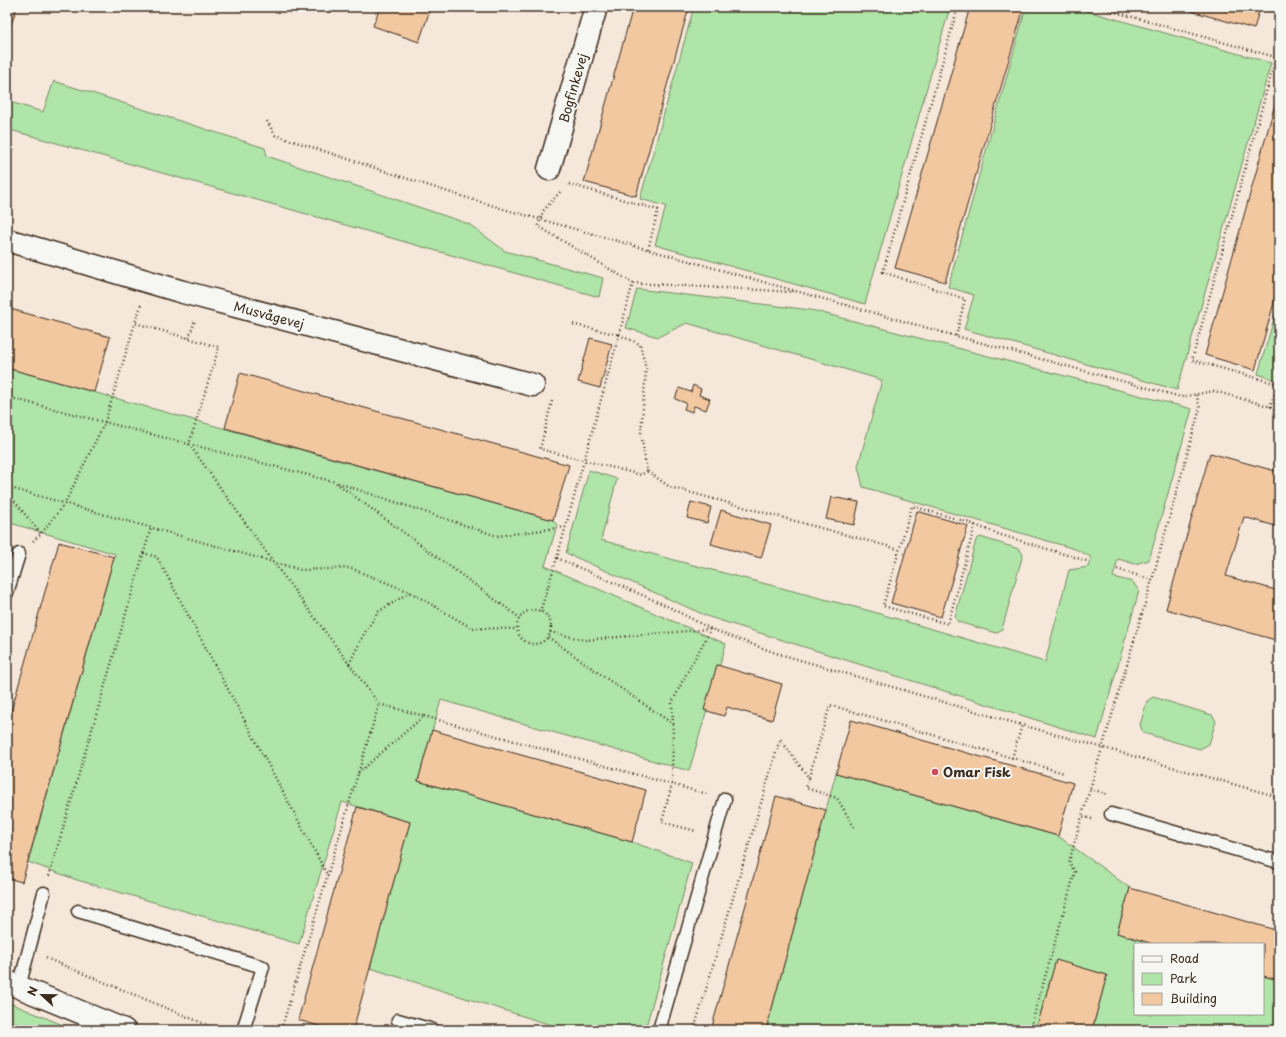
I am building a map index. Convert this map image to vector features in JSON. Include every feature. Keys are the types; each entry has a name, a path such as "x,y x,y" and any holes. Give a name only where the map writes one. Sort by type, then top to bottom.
{"street":[{"name":"Bogfinkevej","path":"549,169 596,7"},
{"name":"Musvågevej","path":"7,240 183,292 533,385"},
{"path":"13,984 124,1030"}],"lane":[{"path":"7,593 19,554"},
{"path":"659,1030 725,799"},
{"path":"1111,814 1279,862"},
{"path":"13,984 28,950 44,893"},
{"path":"78,911 263,967 244,1030"},
{"path":"398,1020 433,1030"}],"path":[{"path":"956,336 965,299 883,272 958,7"},
{"path":"1097,7 1278,57 1192,360 1278,384 1270,407"},
{"path":"267,121 274,135 448,192 648,250 1181,397 1214,391 1279,409"},
{"path":"570,180 567,184 658,210 648,250"},
{"path":"562,189 543,211 538,226 633,283 802,293"},
{"path":"19,554 41,534 65,503 105,422 147,282"},
{"path":"540,612 557,558 633,283"},
{"path":"135,323 219,347 189,444"},
{"path":"572,324 619,335 640,344 646,368 642,434 647,471 670,487 898,549"},
{"path":"1030,1030 1075,872 1069,862 1152,580 1200,408 1196,394"},
{"path":"7,397 335,482 497,536 565,527"},
{"path":"553,397 540,449 641,475 647,471"},
{"path":"189,444 274,563 379,704 692,790"},
{"path":"335,482 520,618"},
{"path":"7,487 301,570 350,568 410,592 472,628 517,629"},
{"path":"7,492 41,534"},
{"path":"975,525 948,624 883,606 898,549 912,506 975,525 998,534 1087,561"},
{"path":"44,893 151,528"},
{"path":"143,553 157,557 328,876"},
{"path":"557,558 665,605 711,629 773,652 1022,725 1279,797"},
{"path":"1117,569 1152,580"},
{"path":"349,664 364,634 378,612 410,592"},
{"path":"531,611 540,612 548,618 551,627 548,637 544,641 533,644 522,639 517,629 520,618 523,614 531,611"},
{"path":"550,632 585,640 711,629"},
{"path":"711,629 683,680 672,704 672,784 662,822 715,836"},
{"path":"548,637 610,682 672,724"},
{"path":"281,1030 379,704"},
{"path":"854,827 837,798 806,788 830,705 1064,773"},
{"path":"358,773 424,716"},
{"path":"1012,758 1022,725"},
{"path":"694,1030 780,739 809,778"},
{"path":"1090,789 1105,793"},
{"path":"1082,816 1097,821 1111,814"},
{"path":"28,950 219,1030"},
{"path":"7,1028 12,1030"}],"green space":[{"path":"694,7 950,7 865,304 655,245 666,206 640,199"},
{"path":"1026,7 1073,7 1271,63 1177,390 964,329 974,295 948,287"},
{"path":"54,81 265,148 267,156 469,224 505,251 603,278 599,297 7,129 7,101 43,112"},
{"path":"637,289 811,310 1192,409 1149,560 1135,564 1118,559 1113,577 1133,582 1139,591 1097,739 709,617 566,553 589,470 617,479 601,540 870,611 1045,662 1069,570 1088,567 1091,557 1075,549 863,487 858,466 882,380 687,323 658,337 626,328"},
{"path":"1279,301 1279,381 1258,374"},
{"path":"7,368 553,520 557,525 545,566 726,644 689,771 441,700 418,781 632,842 692,863 645,1030 567,1030 370,968 410,822 342,802 299,944 77,880 28,862 115,554 7,522"},
{"path":"980,537 1019,549 1023,554 1002,629 996,633 958,622 955,617 976,540"},
{"path":"1153,697 1212,715 1216,721 1209,744 1200,749 1143,733 1140,725 1147,701"},
{"path":"836,773 1058,836 1130,888 1117,933 1150,943 1134,943 1134,1015 1264,1015 1264,976 1279,980 1279,1030 1092,1030 1107,975 1056,961 1036,1030 766,1030"},
{"path":"7,1002 75,1030 35,1030 7,1020"}],"building":[{"path":"7,7 17,7 7,37"},
{"path":"317,7 332,7 330,12"},
{"path":"380,7 431,7 419,42 373,26"},
{"path":"633,7 689,7 636,196 584,182"},
{"path":"970,7 1024,7 945,282 895,268"},
{"path":"1177,7 1260,7 1254,29"},
{"path":"1279,90 1279,285 1255,370 1205,355"},
{"path":"7,308 110,337 94,392 7,368"},
{"path":"590,338 612,344 600,388 578,382"},
{"path":"240,373 569,465 553,520 225,428"},
{"path":"693,385 701,389 699,395 710,399 706,410 694,406 692,412 684,409 686,403 675,399 679,388 691,392"},
{"path":"1210,453 1279,472 1279,527 1244,517 1226,576 1279,591 1279,641 1166,609"},
{"path":"831,497 859,502 854,525 826,519"},
{"path":"691,502 711,507 707,523 687,518"},
{"path":"721,510 771,525 761,558 711,544"},
{"path":"917,511 968,526 941,617 891,603"},
{"path":"59,542 114,557 22,882 7,878 7,726"},
{"path":"717,665 782,684 772,720 727,707 724,716 704,710"},
{"path":"851,720 1073,783 1058,836 836,773"},
{"path":"432,730 646,790 632,842 418,781"},
{"path":"776,796 826,810 766,1030 711,1030"},
{"path":"357,807 410,822 353,1030 333,1030 298,1020"},
{"path":"1130,888 1279,931 1279,980 1264,976 1264,943 1150,943 1117,933"},
{"path":"1056,960 1107,975 1092,1030 1036,1030"}],"place":[{"name":"Omar Fisk","path":"935,772"}]}
